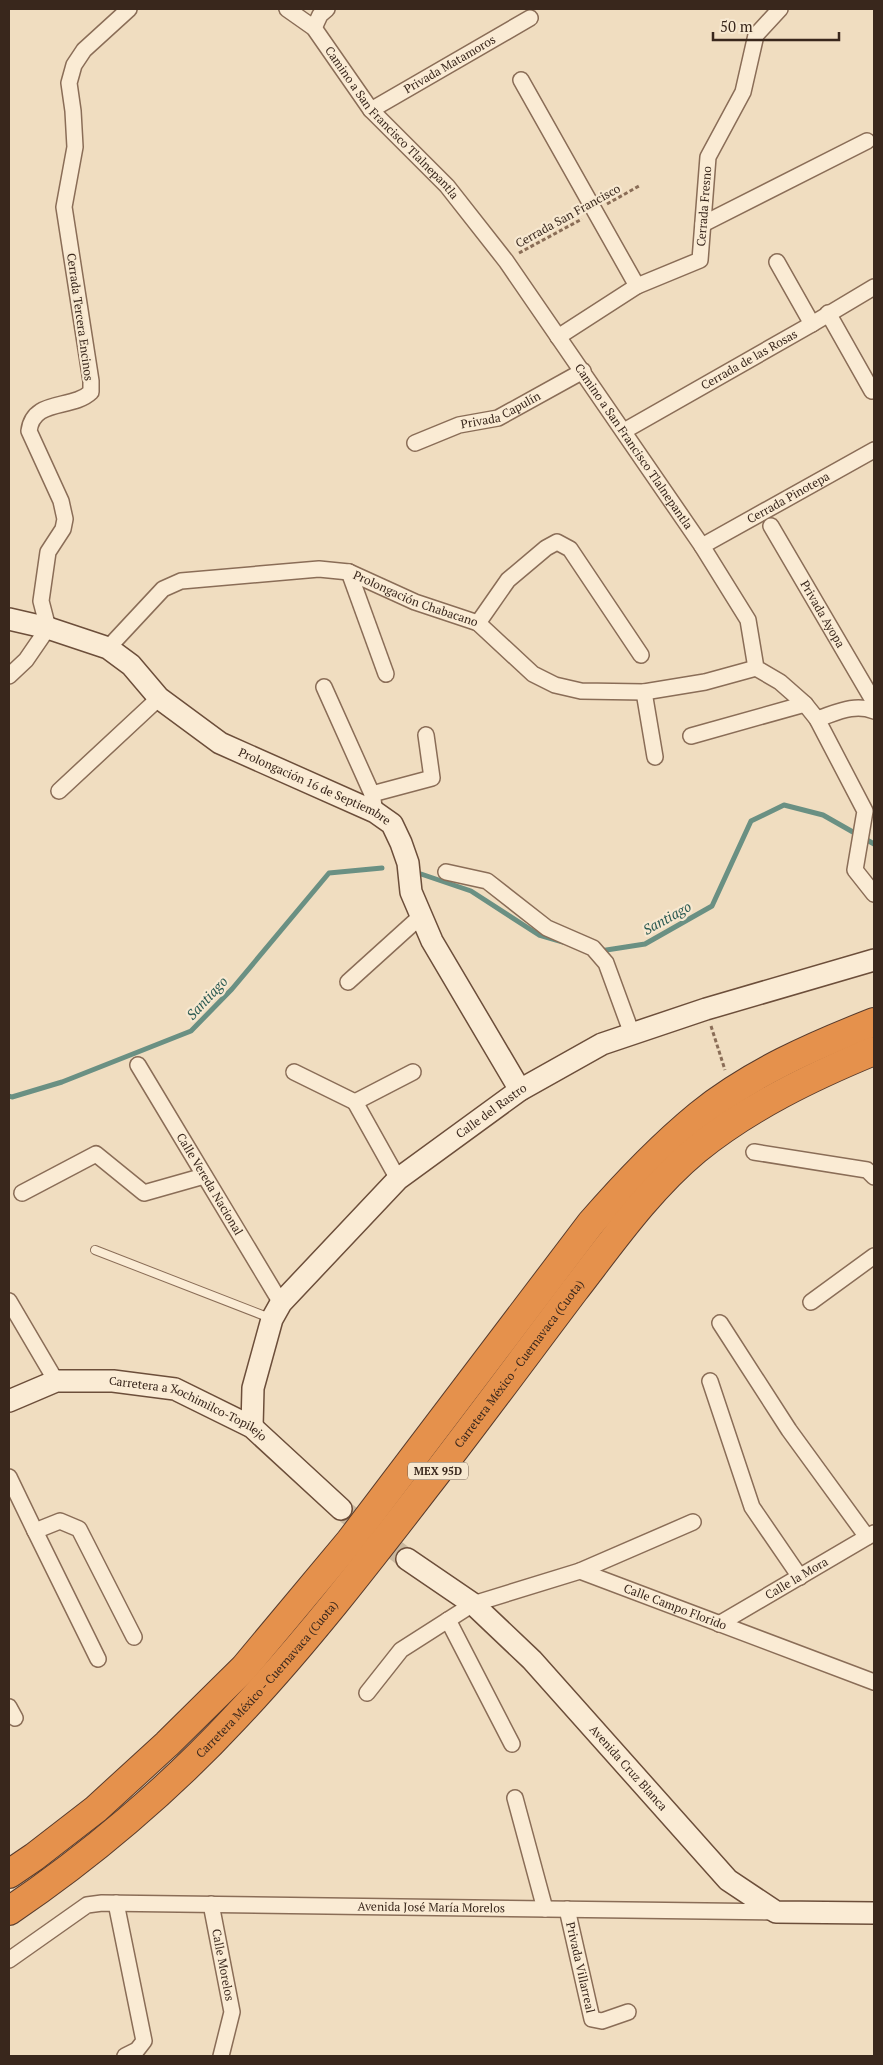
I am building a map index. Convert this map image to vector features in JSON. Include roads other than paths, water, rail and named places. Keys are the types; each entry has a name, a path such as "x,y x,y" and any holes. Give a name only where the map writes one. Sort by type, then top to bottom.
{"highway":[{"name":"Carretera México - Cuernavaca (Cuota)","path":"9,1874 96,1809 167,1744 244,1668 350,1540 591,1223 626,1183 699,1115 743,1084 821,1043 874,1022"},
{"name":"Carretera México - Cuernavaca (Cuota)","path":"9,1911 52,1882 166,1787 235,1718 308,1636 436,1474 624,1225 660,1185 694,1152 762,1104 840,1065 874,1051"}],"main road":[{"name":"Prolongación 16 de Septiembre","path":"9,619 48,628 108,648 131,666 159,698 220,743 373,803 392,824 401,843 408,864 411,892 432,940 520,1090"},
{"name":"Calle del Rastro","path":"252,1427 253,1388 277,1311 398,1179 520,1090 602,1044 706,1009 874,960"},
{"name":"Carretera a Xochimilco-Topilejo","path":"9,1401 56,1381 112,1381 175,1389 252,1427 341,1509"},
{"name":"Avenida Cruz Blanca","path":"407,1559 473,1604 532,1660 728,1880 776,1912"},
{"path":"776,1912 874,1913"}],"street":[{"name":"Cerrada Tercera Encinos","path":"48,628 41,601 48,552 63,529 65,519 61,501 30,431 30,424 33,417 42,410 85,397 90,392 91,380 64,207 75,147 69,83 74,65 84,50 129,9"},
{"path":"287,9 314,28 320,15 327,9"},
{"name":"Cerrada Fresno","path":"558,337 637,286 700,260 708,157 743,92 756,35 780,9"},
{"name":"Privada Matamoros","path":"371,110 530,18"},
{"name":"Camino a San Francisco Tlalnepantla","path":"314,28 371,110 447,186 506,261 583,371 702,546 748,620 756,668"},
{"path":"521,80 637,286"},
{"path":"703,224 867,141"},
{"path":"777,262 812,324"},
{"name":"Cerrada de las Rosas","path":"624,431 874,287"},
{"path":"828,313 872,391"},
{"name":"Privada Capulín","path":"415,443 459,425 498,418 583,371"},
{"name":"Cerrada Pinotepa","path":"702,546 874,450"},
{"name":"Privada Ayopa","path":"771,526 874,702"},
{"path":"478,623 508,580 546,548 557,542 570,549 641,655"},
{"name":"Prolongación Chabacano","path":"108,648 162,589 181,581 319,569 349,572 415,602 478,623 533,674 555,685 581,691 644,692 705,682 756,668"},
{"path":"349,572 386,674"},
{"path":"9,676 26,660 48,628"},
{"path":"756,668 780,682 817,719 865,811 855,870 874,894"},
{"path":"324,687 373,803 432,778 426,735"},
{"path":"644,692 655,758"},
{"path":"59,792 159,698"},
{"path":"691,736 804,704"},
{"path":"817,719 851,708 865,708 874,711"},
{"path":"446,872 487,881 547,928 593,948 606,962 632,1034"},
{"path":"348,982 420,916"},
{"name":"Calle Vereda Nacional","path":"138,1065 204,1176 277,1311"},
{"path":"294,1072 355,1102 398,1179"},
{"path":"355,1102 412,1072"},
{"path":"754,1152 867,1170 874,1177"},
{"path":"22,1193 96,1154 144,1193 204,1176"},
{"path":"811,1302 874,1256"},
{"path":"9,1301 56,1381"},
{"path":"720,1323 789,1430 871,1535"},
{"path":"710,1381 752,1507 800,1577"},
{"path":"9,1477 98,1659"},
{"path":"35,1530 60,1520 79,1529 134,1638"},
{"path":"367,1693 401,1650 473,1604 580,1571 693,1522"},
{"name":"Calle la Mora","path":"719,1624 871,1535"},
{"name":"Calle Campo Florido","path":"580,1571 874,1682"},
{"path":"448,1620 512,1744"},
{"path":"515,1798 545,1909"},
{"path":"116,1903 144,2041 137,2050 125,2056"},
{"name":"Avenida José María Morelos","path":"9,1960 87,1906 116,1903 776,1912"},
{"name":"Calle Morelos","path":"211,1904 232,2012 221,2056"},
{"name":"Privada Villarreal","path":"567,1909 592,2019 602,2021 628,2012"}],"lane":[{"path":"95,1250 277,1311"}],"waterway":[{"name":"Santiago","path":"600,951 645,944 712,906 751,821 784,805 823,815 874,844"},
{"name":"Santiago","path":"9,1096 12,1097 62,1082 191,1031 232,989 329,873 382,868"},
{"name":"Santiago","path":"421,874 471,891 539,935 563,942"}],"tunnel":[{"path":"341,1509 407,1559"}]}
